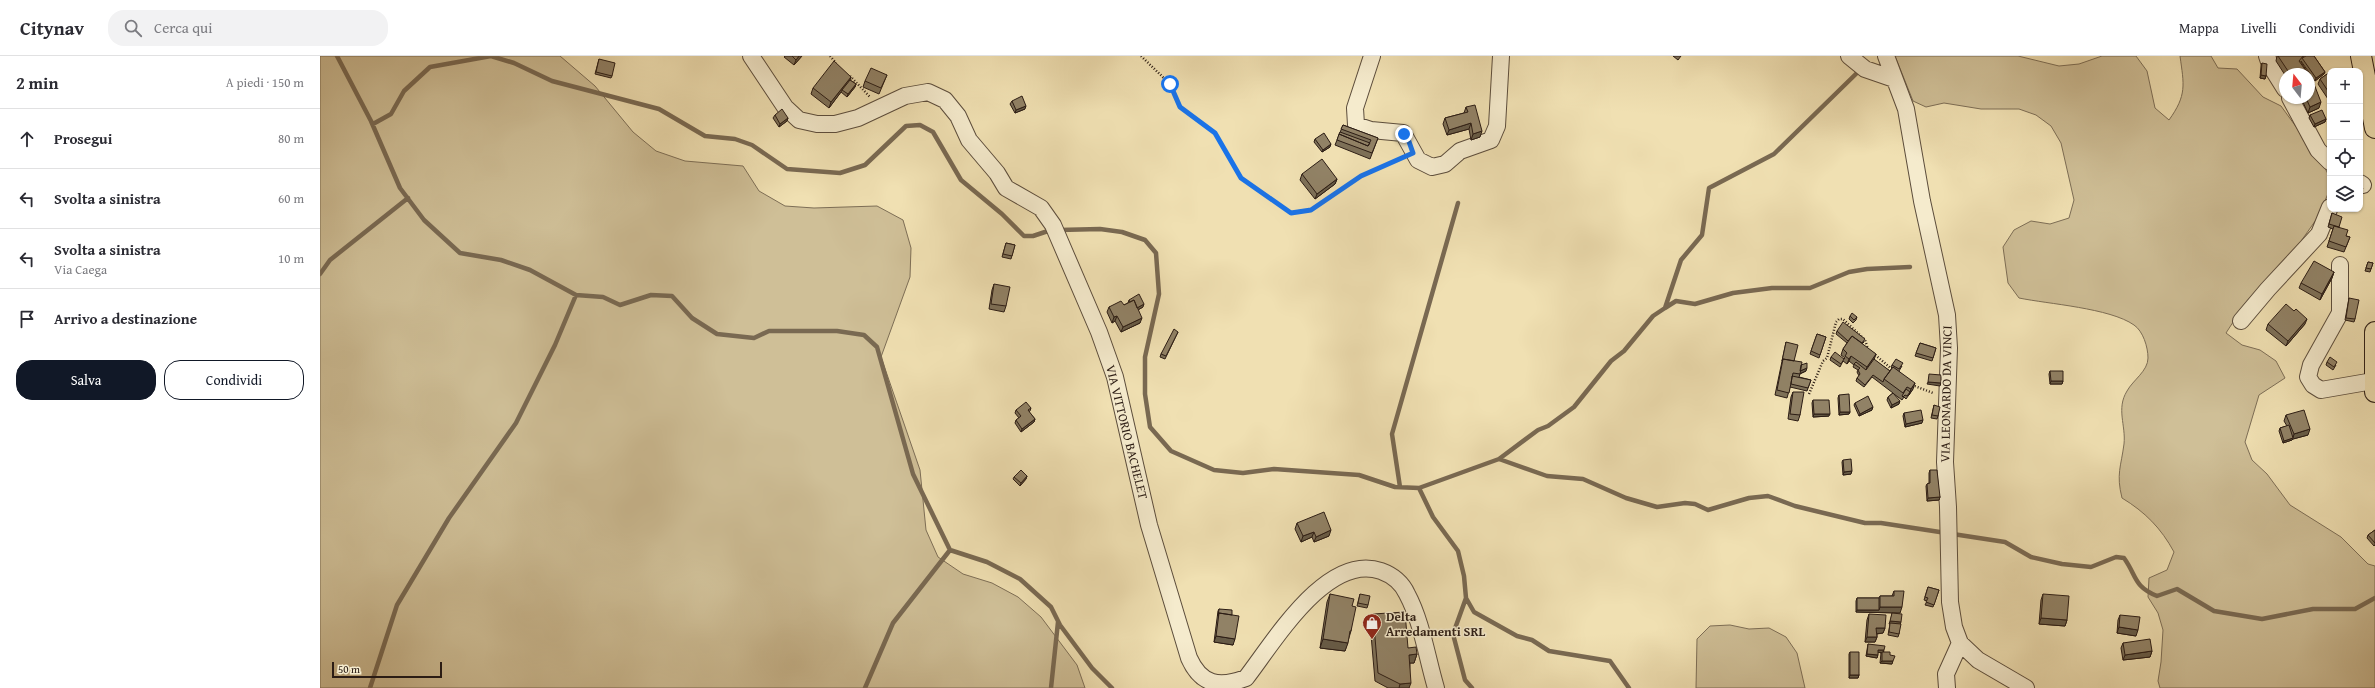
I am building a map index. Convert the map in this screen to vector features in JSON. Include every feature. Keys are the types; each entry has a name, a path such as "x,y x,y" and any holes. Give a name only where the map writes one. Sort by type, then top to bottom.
{"main road":[{"path":"2362,56 2375,128"},
{"path":"2374,386 2375,332"}],"street":[{"name":"VIA VITTORIO BACHELET","path":"750,56 785,107 799,120 817,124 835,124 858,118 906,96 928,92 946,100 958,116 969,140 998,173 1006,188 1041,208 1053,225 1099,332 1115,377 1149,525 1195,670 1206,681 1221,686 1235,684 1246,678 1310,595 1332,578 1354,569 1372,568 1386,573 1398,581 1408,595 1418,624 1436,688"},
{"path":"1372,56 1355,108 1354,122 1361,128 1404,134 1407,136 1413,153 1418,160 1427,166 1439,166 1460,151 1491,140 1497,126 1501,56"},
{"path":"1849,56 1865,68 1894,79"},
{"name":"VIA LEONARDO DA VINCI","path":"1886,56 1906,109 1922,201 1947,314 1949,348 1945,462 1948,507 1950,602 1960,643"},
{"path":"2267,56 2279,79"},
{"path":"2293,104 2318,150 2327,159"},
{"path":"2241,321 2268,289 2296,261 2319,234 2328,212"},
{"path":"2340,265 2340,313 2311,365 2308,377 2313,385 2321,390 2374,386"},
{"path":"1947,688 1946,674 1960,643 1978,660 2026,688"}],"path":[{"path":"830,56 842,68"},
{"path":"1141,56 1170,84 1180,107 1215,133 1241,178 1291,213 1311,210 1361,176 1413,153"},
{"path":"846,73 871,98 888,105"},
{"path":"1809,394 1823,361 1827,358 1836,322 1840,319 1865,340 1867,348 1901,376"},
{"path":"1906,381 1936,395 1947,396"}],"shaded area":[{"path":"320,56 560,56 595,86 633,132 656,151 685,161 743,166 759,191 785,206 814,208 877,206 903,220 911,248 910,277 881,357 920,470 926,530 938,557 963,574 992,583 1018,597 1041,617 1077,665 1085,688 320,688"},
{"path":"1895,56 2018,56 2059,66 2079,64 2102,56 2136,56 2147,71 2155,108 2169,120 2179,104 2183,90 2180,56 2211,56 2218,68 2237,69 2263,97 2281,106 2323,164 2327,172 2327,196 2318,217 2299,244 2246,302 2226,333 2242,345 2260,350 2276,361 2285,378 2259,395 2245,442 2252,460 2267,474 2290,505 2341,537 2368,564 2375,566 2375,688 2160,688 2158,681 2163,630 2158,613 2148,597 2149,578 2167,570 2174,552 2164,535 2152,521 2122,498 2119,483 2124,444 2122,404 2127,391 2146,367 2148,354 2146,344 2140,331 2134,325 2123,319 2110,314 2078,307 2019,298 2008,283 2003,247 2014,230 2031,221 2050,224 2069,218 2074,200 2061,143 2051,126 2036,115 2019,109 1981,109 1944,103 1926,107 1913,101"},
{"path":"1730,625 1749,629 1769,628 1786,637 1797,653 1805,688 1696,688 1697,639 1710,626"}],"building":[{"path":"792,56 799,56 796,60"},
{"path":"2278,56 2303,56 2299,61 2304,68 2286,68"},
{"path":"2306,56 2314,56 2325,72 2316,78 2315,68 2309,68 2302,58"},
{"path":"599,59 615,63 612,76 596,72"},
{"path":"834,61 851,77 831,102 813,88"},
{"path":"2262,63 2267,64 2266,76 2261,75"},
{"path":"871,68 887,75 881,88 865,81"},
{"path":"2327,74 2327,90 2320,79"},
{"path":"850,80 856,84 848,94 842,90"},
{"path":"2315,87 2321,102 2310,107 2309,104 2315,104"},
{"path":"1022,96 1026,106 1016,110 1012,101"},
{"path":"1475,105 1482,131 1473,134 1471,123 1449,130 1445,118 1468,112 1466,107"},
{"path":"782,109 788,118 780,124 775,115"},
{"path":"2322,110 2326,119 2315,124 2310,115"},
{"path":"1343,125 1378,138 1372,153 1337,140 1339,134 1368,146 1371,140 1341,129"},
{"path":"1340,132 1370,143 1368,146 1339,134"},
{"path":"1324,133 1331,144 1323,150 1315,139"},
{"path":"1322,159 1337,179 1317,194 1302,174"},
{"path":"2332,213 2342,217 2339,227 2329,224"},
{"path":"2334,226 2348,230 2346,236 2350,237 2346,247 2329,241"},
{"path":"1006,243 1015,245 1012,256 1003,254"},
{"path":"2314,261 2334,272 2322,294 2301,283"},
{"path":"2368,262 2373,263 2371,269 2366,268"},
{"path":"994,284 1010,287 1006,306 991,304"},
{"path":"1139,294 1144,304 1137,308 1134,300 1130,302 1129,300"},
{"path":"2349,298 2359,300 2355,319 2346,318"},
{"path":"1134,300 1142,318 1123,327 1117,316 1114,317 1109,307 1121,301 1124,305"},
{"path":"2286,304 2294,311 2296,309 2307,319 2288,341 2268,324"},
{"path":"1852,313 1857,317 1854,320 1850,316"},
{"path":"1843,322 1865,339 1862,343 1852,336 1848,341 1837,331"},
{"path":"1174,329 1178,332 1166,356 1161,354"},
{"path":"1817,334 1826,337 1820,355 1811,351"},
{"path":"1852,336 1876,354 1867,367 1851,356 1849,359 1845,356 1847,353 1843,349"},
{"path":"1786,342 1798,345 1794,361 1783,359 1782,361"},
{"path":"1920,343 1936,348 1933,358 1916,353"},
{"path":"1835,352 1844,359 1841,364 1831,357"},
{"path":"2330,357 2337,362 2334,367 2327,362"},
{"path":"1783,359 1802,362 1800,374 1793,373 1789,393 1777,390"},
{"path":"1874,359 1890,371 1883,382 1873,375 1865,385 1857,378 1860,374 1858,370 1860,368 1854,364 1856,362 1866,370"},
{"path":"1896,359 1903,363 1899,369 1892,365"},
{"path":"1807,363 1807,368 1800,371 1801,365"},
{"path":"1893,367 1915,383 1911,389 1907,387 1903,393 1884,379"},
{"path":"2050,371 2063,371 2063,381 2051,381"},
{"path":"1929,374 1941,375 1941,383 1928,382"},
{"path":"1792,376 1811,380 1808,388 1791,384"},
{"path":"1906,389 1910,392 1907,396 1905,395 1903,397 1902,396"},
{"path":"1793,392 1804,392 1800,415 1790,414"},
{"path":"1893,393 1900,401 1892,405 1888,397"},
{"path":"1849,394 1850,412 1840,412 1839,395"},
{"path":"1868,396 1873,407 1860,414 1855,403"},
{"path":"1813,400 1829,400 1830,414 1814,414"},
{"path":"1026,402 1031,408 1028,410 1035,419 1022,429 1016,420 1021,416 1016,410"},
{"path":"1934,405 1940,407 1938,416 1932,415"},
{"path":"1921,410 1923,420 1906,424 1904,413"},
{"path":"2304,410 2310,429 2294,434 2286,415"},
{"path":"2289,425 2293,438 2284,441 2280,428"},
{"path":"1851,459 1852,471 1844,472 1843,460"},
{"path":"1021,470 1027,476 1021,483 1014,477"},
{"path":"1930,470 1937,470 1940,497 1928,498 1927,484 1930,483"},
{"path":"1324,512 1331,530 1316,537 1314,532 1303,536 1297,523"},
{"path":"2375,530 2375,543 2368,535"},
{"path":"1928,587 1939,590 1934,605 1926,602 1928,598 1925,597"},
{"path":"1894,591 1904,591 1902,607 1880,607 1880,596 1894,596"},
{"path":"1330,594 1354,599 1352,606 1356,607 1348,643 1323,639"},
{"path":"1360,594 1370,596 1368,605 1358,603"},
{"path":"2043,594 2069,596 2067,620 2041,618"},
{"path":"1857,598 1879,598 1879,610 1857,610"},
{"path":"1219,609 1232,610 1232,615 1219,613 1218,616"},
{"path":"1405,612 1408,648 1416,647 1417,654 1409,655 1411,683 1400,684 1378,673 1373,614"},
{"path":"1219,613 1239,616 1235,639 1216,636"},
{"path":"1892,613 1902,614 1901,622 1890,621"},
{"path":"1869,614 1886,615 1885,628 1876,628 1877,637 1867,637"},
{"path":"2120,615 2140,617 2138,630 2119,627"},
{"path":"1890,623 1901,624 1899,634 1889,632"},
{"path":"2150,639 2152,651 2125,655 2123,643"},
{"path":"1868,644 1885,646 1884,650 1878,650 1878,655 1867,654"},
{"path":"1850,652 1859,652 1859,675 1850,675"},
{"path":"1882,652 1890,652 1890,655 1895,656 1893,661 1882,661"}],"waterway":[{"path":"337,56 371,121 400,188 424,220 460,253 501,260 530,270 576,295 603,297 620,305 651,295 672,296 692,318 717,334 754,338 769,331 837,331 864,335 877,347 913,474 950,550 987,562 1020,579 1051,607 1060,625 1092,668 1112,688"},
{"path":"491,56 514,63 552,81 659,109 705,136 735,139 752,145 787,169 840,173 865,165 906,126 920,125 933,132 961,180 1002,214 1024,236 1033,236 1051,230"},
{"path":"373,124 391,114 404,91 430,67 491,56"},
{"path":"1059,230 1100,229 1122,232 1145,240 1156,253 1159,294 1145,357 1145,394 1150,427 1171,451 1214,470 1243,473 1274,469 1359,475 1395,487 1419,488 1499,459 1538,430 1548,426 1574,407 1611,361 1624,351 1653,316 1665,308 1681,260 1702,235 1709,188 1774,154 1861,69"},
{"path":"320,274 330,260 408,198"},
{"path":"1400,487 1392,434 1458,203"},
{"path":"1665,308 1676,301 1695,304 1733,293 1772,288 1810,288 1849,272 1867,269 1910,267"},
{"path":"370,688 397,605 449,518 516,423 555,345 576,295"},
{"path":"1499,459 1547,476 1583,479 1626,498 1657,507 1685,503 1695,504 1708,510 1749,498 1768,496 1795,506 1865,523 1881,523 2005,542 2031,557 2062,564 2091,567 2116,557 2124,558 2139,584 2157,596 2177,589 2214,611 2262,619 2313,609 2355,609 2375,598"},
{"path":"1419,488 1433,517 1458,551 1464,576 1466,598 1453,634 1465,680 1472,688"},
{"path":"865,688 893,623 950,550"},
{"path":"1466,598 1474,612 1517,636 1532,640 1549,651 1610,661 1629,688"},
{"path":"1051,688 1058,622"}],"place":[{"name":"Delta Arredamenti SRL","path":"1372,640"}],"route":[{"path":"1170,84 1180,107 1215,133 1241,178 1291,213 1311,210 1361,176 1413,153 1407,136 1404,134"}]}
